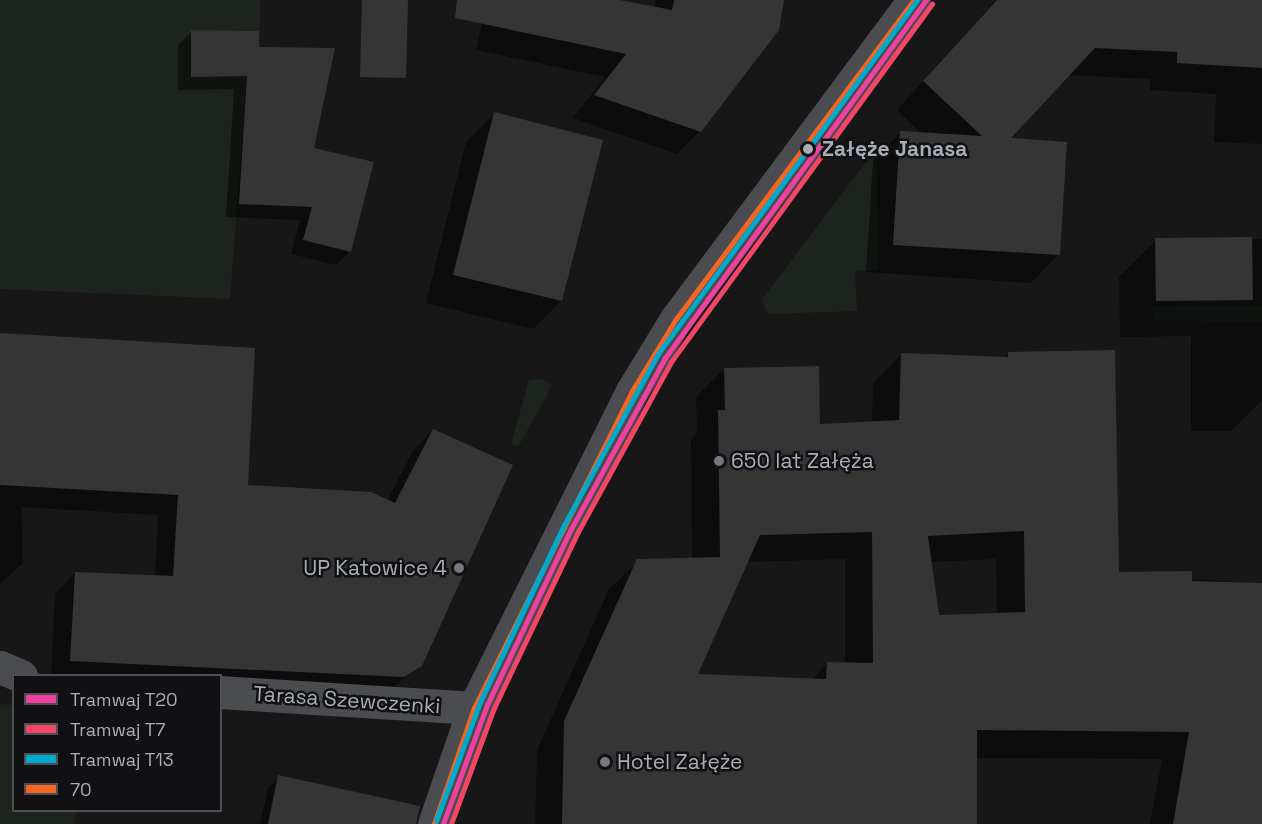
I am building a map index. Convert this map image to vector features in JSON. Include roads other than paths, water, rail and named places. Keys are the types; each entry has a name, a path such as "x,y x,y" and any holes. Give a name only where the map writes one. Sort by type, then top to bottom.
{"street":[{"path":"434,824 474,708 618,417 676,319 914,0"},
{"path":"0,667 18,674"},
{"name":"Tarasa Szewczenki","path":"222,692 474,708"}],"tram line":[{"name":"T13","path":"436,821 480,702 564,525 658,354 917,0"},
{"name":"T20","path":"443,824 487,705 571,529 665,358 926,0"},
{"name":"T7","path":"451,824 494,708 578,532 671,362 932,4"}],"place":[{"name":"Załęże Janasa","path":"808,149"},
{"name":"650 lat Załęża","path":"719,461"},
{"name":"UP Katowice 4","path":"459,568"},
{"name":"Hotel Załęże","path":"605,762"}]}
